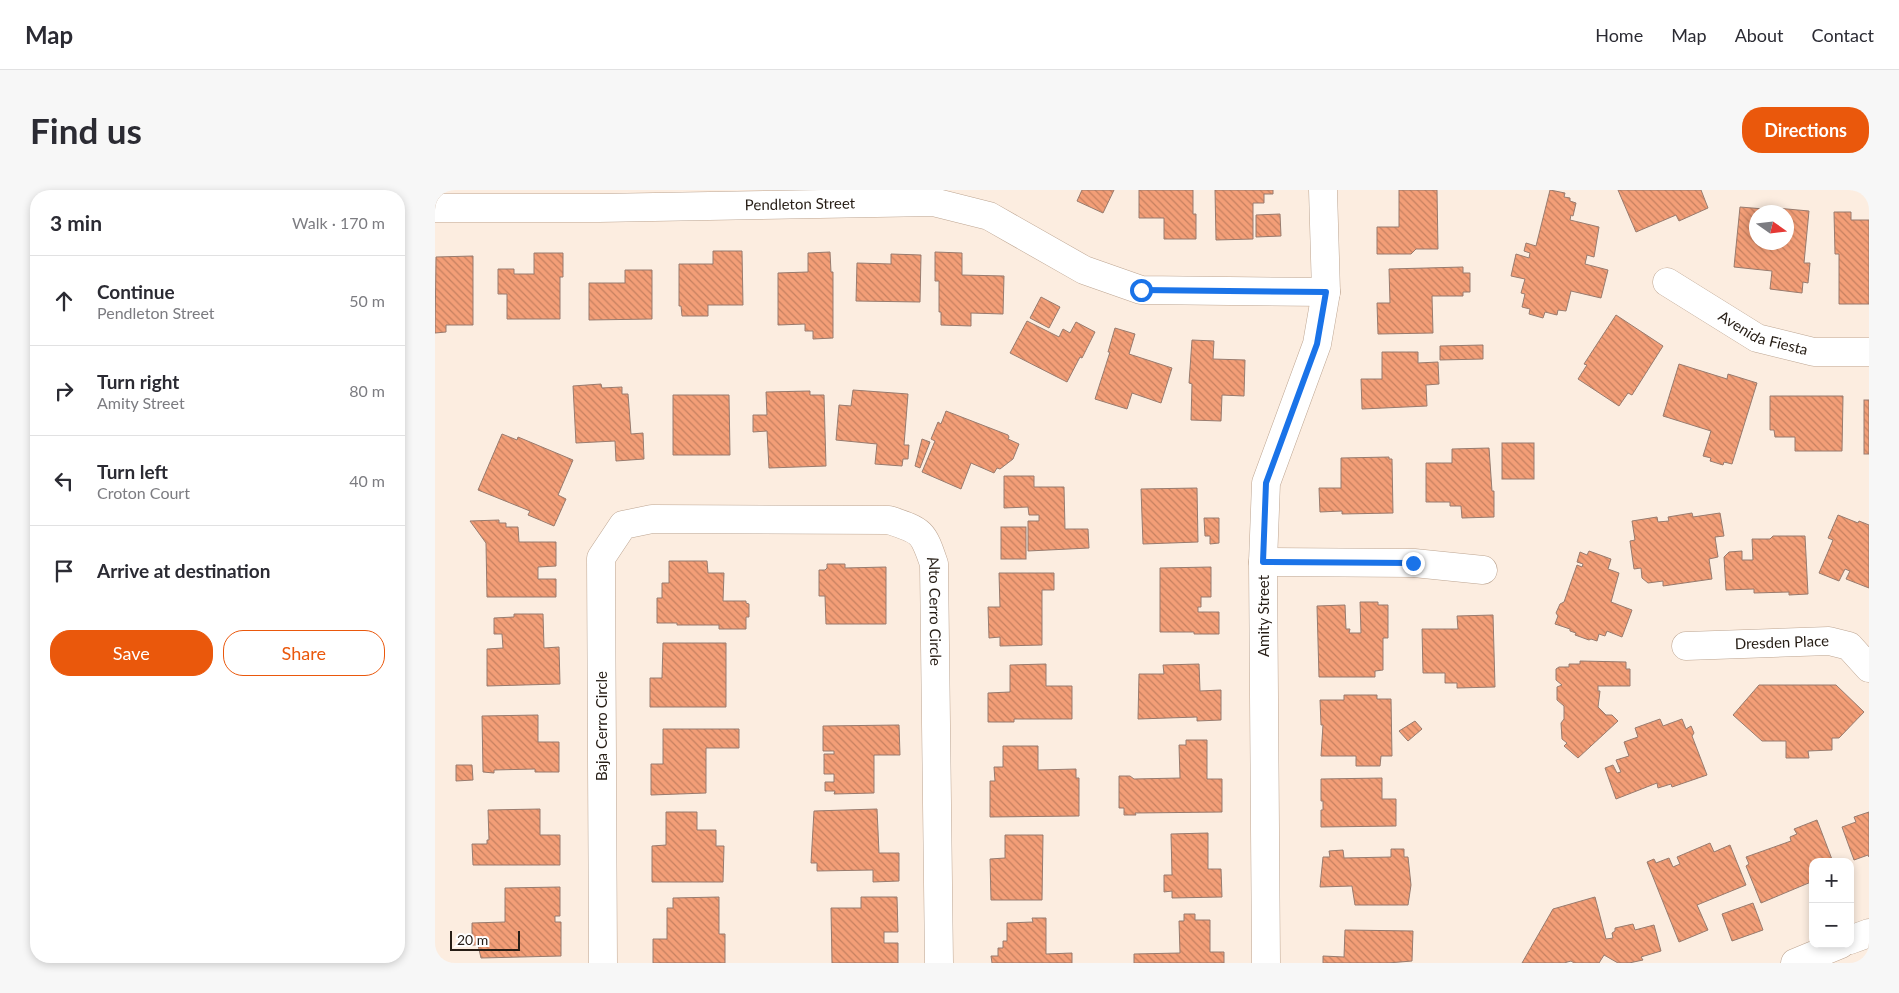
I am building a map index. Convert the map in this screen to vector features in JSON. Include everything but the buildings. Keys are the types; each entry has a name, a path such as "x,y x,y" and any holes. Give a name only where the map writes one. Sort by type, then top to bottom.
{"street":[{"name":"Amity Street","path":"1265,963 1263,562 1266,483 1317,344 1326,292 1323,190"},
{"name":"Pendleton Street","path":"435,208 599,208 933,202 989,216 1084,270 1141,290 1326,292"},
{"name":"Avenida Fiesta","path":"1667,282 1757,338 1814,352 1869,352"},
{"name":"Baja Cerro Circle","path":"603,963 601,558 623,525 652,520"},
{"name":"Alto Cerro Circle","path":"652,520 889,520 913,528 925,539 934,564 939,963"},
{"path":"1263,562 1413,563 1483,570"},
{"name":"Dresden Place","path":"1686,646 1829,641 1849,646 1869,668"},
{"path":"1854,939 1869,933"},
{"path":"1795,963 1831,948"}],"route":[{"path":"1141,290 1326,292 1317,344 1266,483 1263,562 1413,563"}]}
